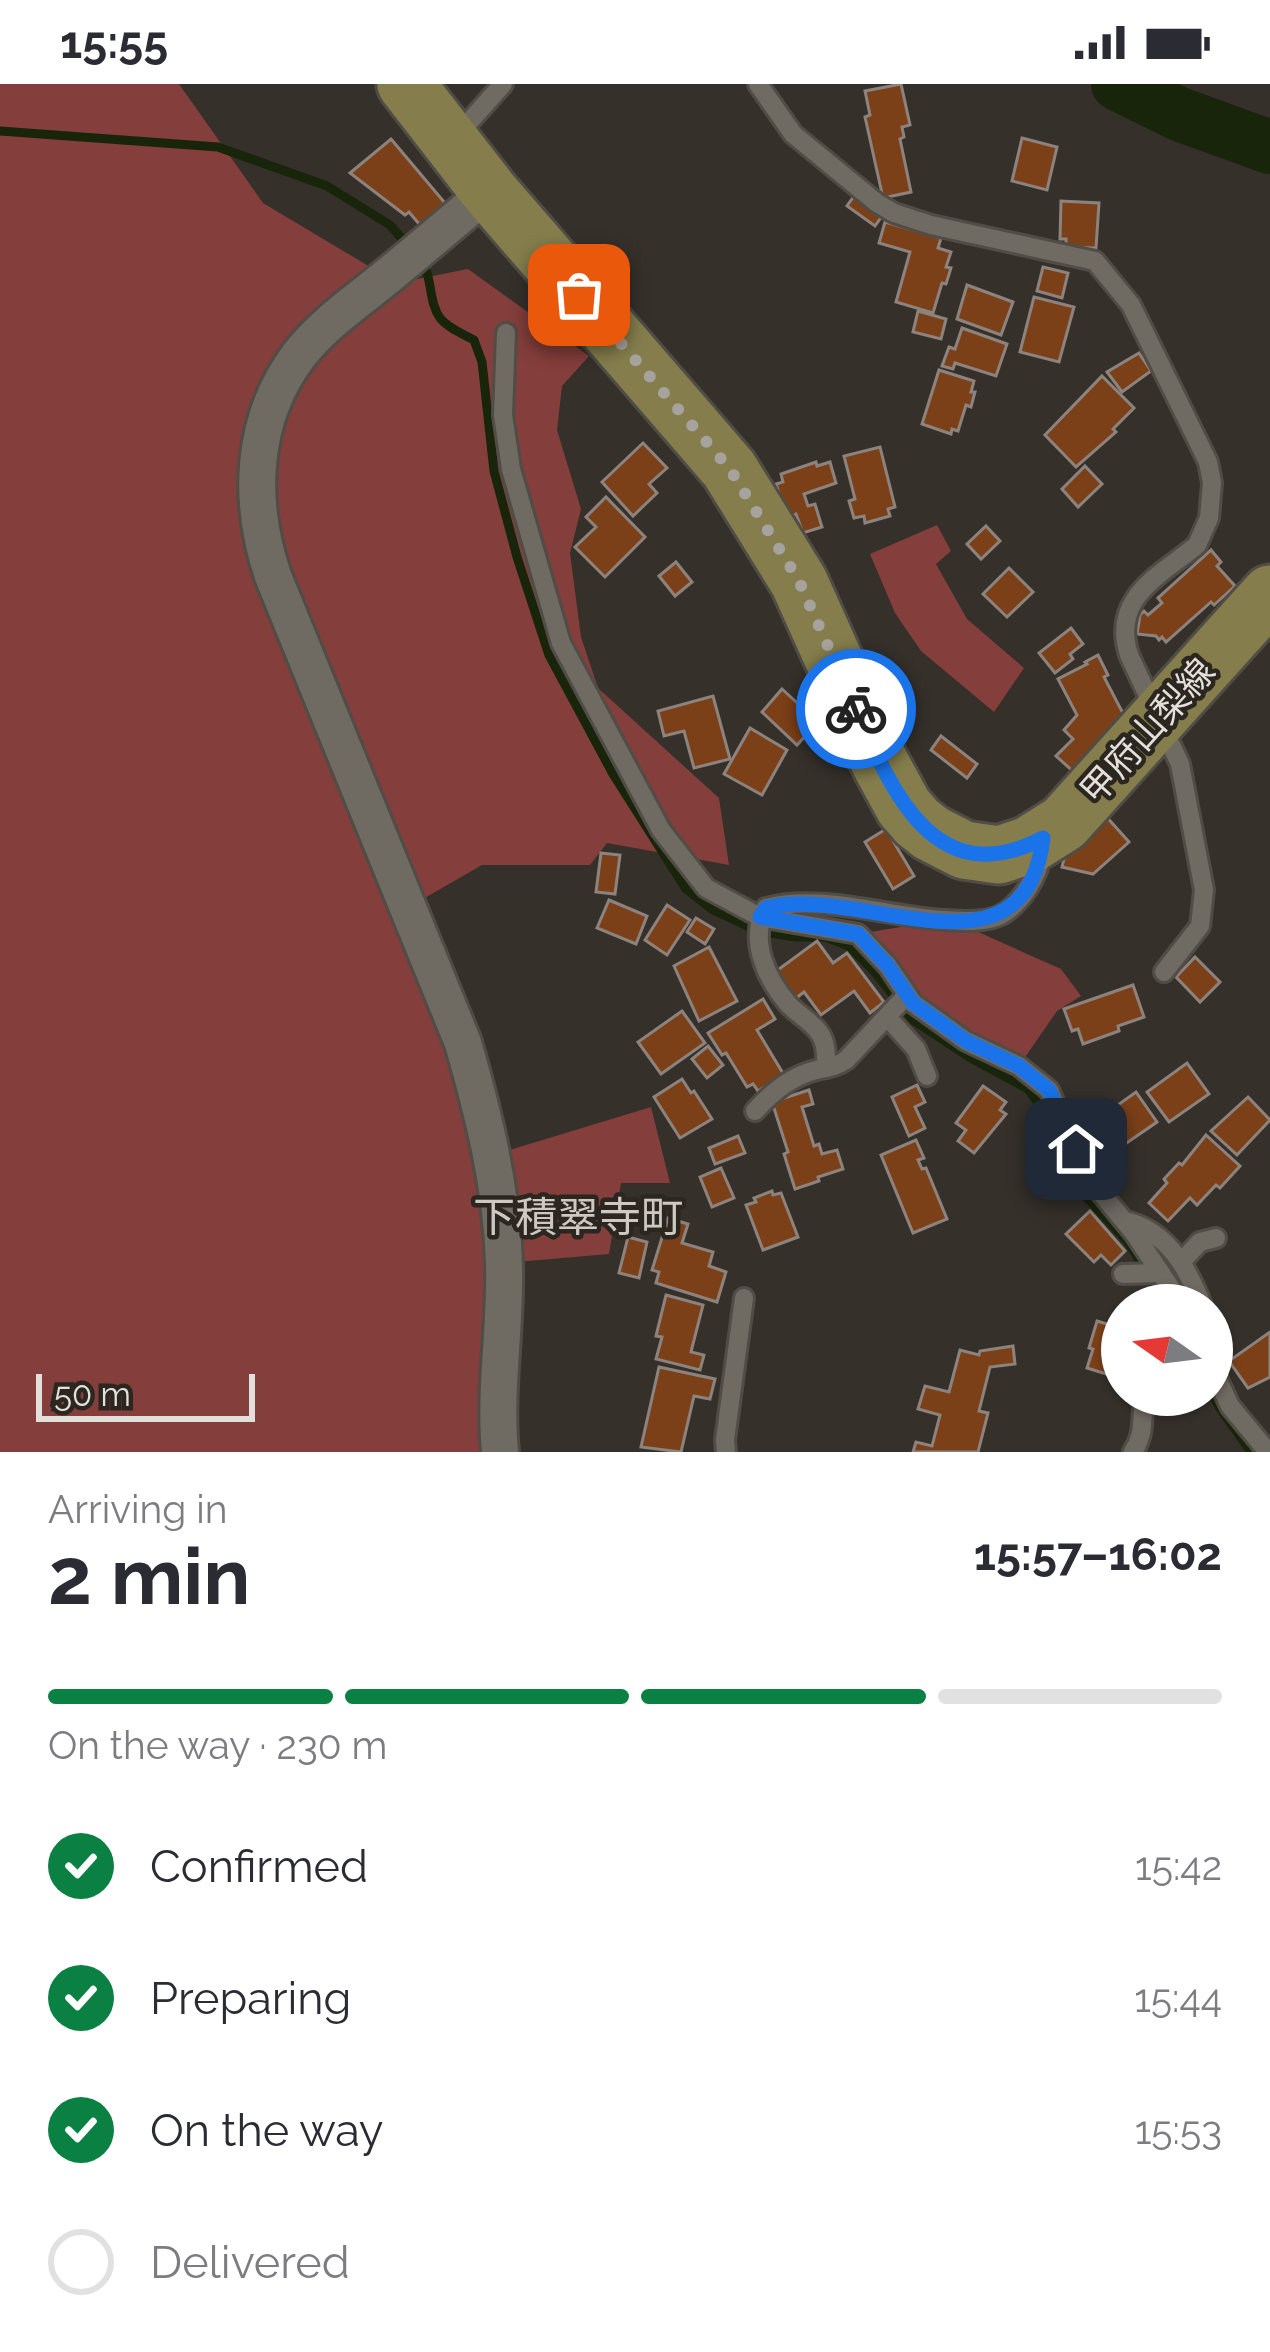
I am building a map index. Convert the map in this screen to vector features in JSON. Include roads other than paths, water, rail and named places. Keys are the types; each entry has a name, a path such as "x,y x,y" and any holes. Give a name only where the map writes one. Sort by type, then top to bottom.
{"main road":[{"name":"甲府山梨線","path":"406,84 489,191 730,469 799,581 904,807 931,833 964,850 999,855 1043,838 1064,823 1270,594"}],"street":[{"path":"489,191 324,328 299,355 268,414 256,494 262,544 273,576 463,1043 478,1095 493,1156 504,1263 497,1419 500,1452"}],"lane":[{"path":"451,142 503,84"},
{"path":"758,84 793,134 894,212 1095,262 1131,305 1208,463 1212,483 1203,536 1134,598 1124,622 1129,655 1180,764 1204,890 1200,926 1164,971"},
{"path":"506,333 503,415 511,469 561,643 662,830 706,888 760,927 858,934 888,966 898,1006 927,1076"},
{"path":"826,1068 826,1047 819,1032 790,1006 762,964 760,927 766,908 783,903 918,919 987,920 1004,914 1022,898 1041,861 1043,838"},
{"path":"755,1111 799,1076 846,1060 898,1006 913,1003 966,1041 1019,1066 1049,1090 1088,1175 1124,1221 1144,1274 1156,1284"},
{"path":"1124,1221 1143,1226 1175,1253 1193,1284"},
{"path":"1181,1262 1200,1242 1216,1238"},
{"path":"726,1452 744,1298"},
{"path":"1233,1410 1268,1452"},
{"path":"1132,1452 1140,1440 1144,1416"}],"waterway":[{"path":"1118,84 1179,114 1270,147"},
{"path":"0,131 218,147 327,186 390,225 410,248"},
{"path":"421,261 440,318 474,340 482,362 494,471 549,655 613,774 686,889 713,910 758,931 825,937 849,946 913,1020 1028,1089 1048,1116 1087,1198 1128,1242 1154,1284"},
{"path":"1225,1416 1251,1452"}],"district":[{"name":"下積翠寺町","path":"578,1217"}]}
